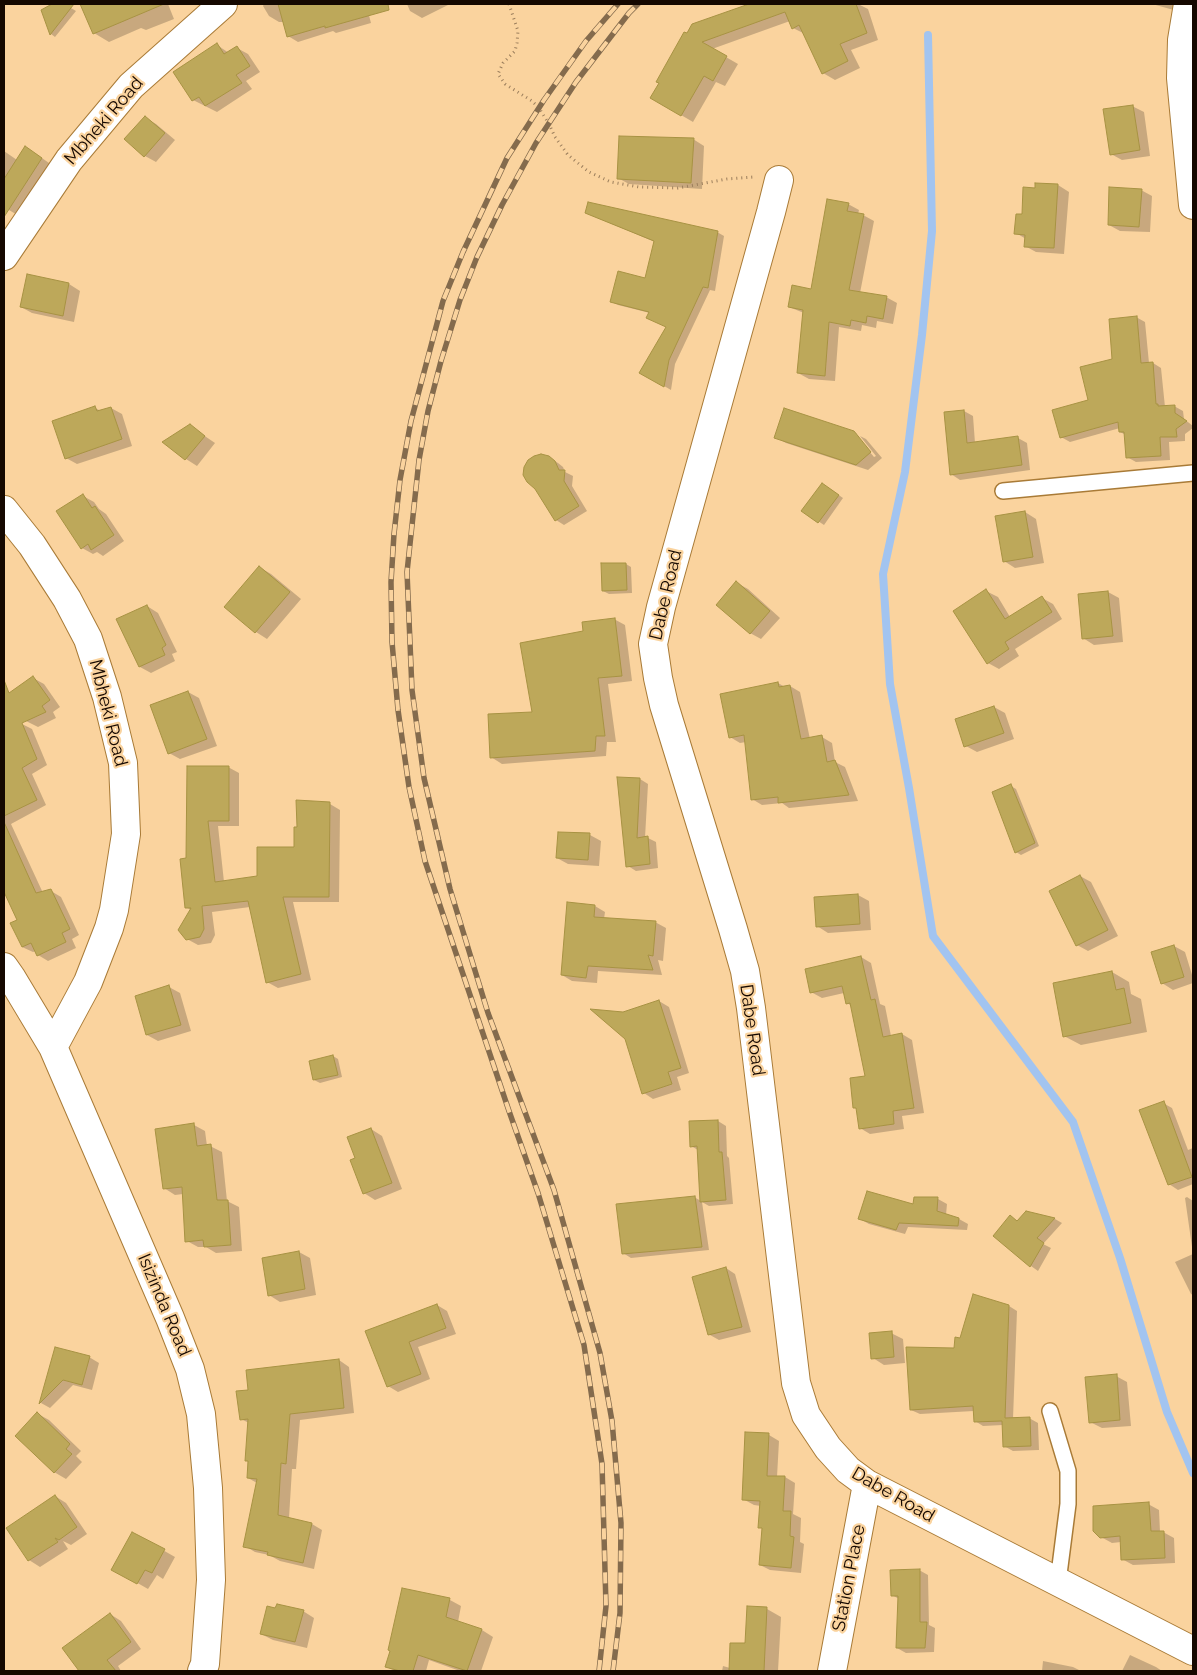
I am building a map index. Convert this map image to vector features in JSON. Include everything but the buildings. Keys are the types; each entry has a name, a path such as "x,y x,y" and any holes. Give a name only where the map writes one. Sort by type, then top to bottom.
{"street":[{"name":"Mbheki Road","path":"4,256 69,160 131,86 223,4"},
{"path":"1188,4 1182,40 1181,78 1193,205"},
{"name":"Dabe Road","path":"779,180 661,607 653,644 664,705 734,929 745,972 751,1008 796,1383 806,1415 828,1448 848,1470 867,1484 1193,1651"},
{"name":"Mbheki Road","path":"4,510 32,545 67,599 88,639 107,698 122,764 126,834 114,910 88,982 53,1047"},
{"name":"Isizinda Road","path":"4,967 12,977 53,1047 170,1318 190,1369 201,1414 208,1498 211,1580 205,1664 202,1671"},
{"name":"Station Place","path":"832,1671 867,1484"}],"lane":[{"path":"1003,491 1193,473"},
{"path":"1050,1411 1068,1471 1068,1504 1058,1582"}],"path":[{"path":"509,4 518,32 517,43 514,51 503,63 498,74 505,84 532,101 568,155 589,172 611,182 638,187 678,188 748,176 779,180"}],"waterway":[{"path":"928,35 932,231 922,335 905,472 883,574 890,684 933,936 1073,1122 1120,1258 1167,1412 1193,1473"}],"railway":[{"path":"599,1671 606,1606 602,1464 584,1345 538,1193 425,861 409,787 398,710 392,642 391,582 400,480 411,421 443,301 463,252 507,158 544,100 586,41 618,4"},
{"path":"613,1671 620,1613 621,1523 612,1421 600,1353 554,1190 488,1013 450,889 424,778 412,690 407,572 419,460 428,411 460,300 477,257 502,205 536,143 576,82 638,4"}]}
